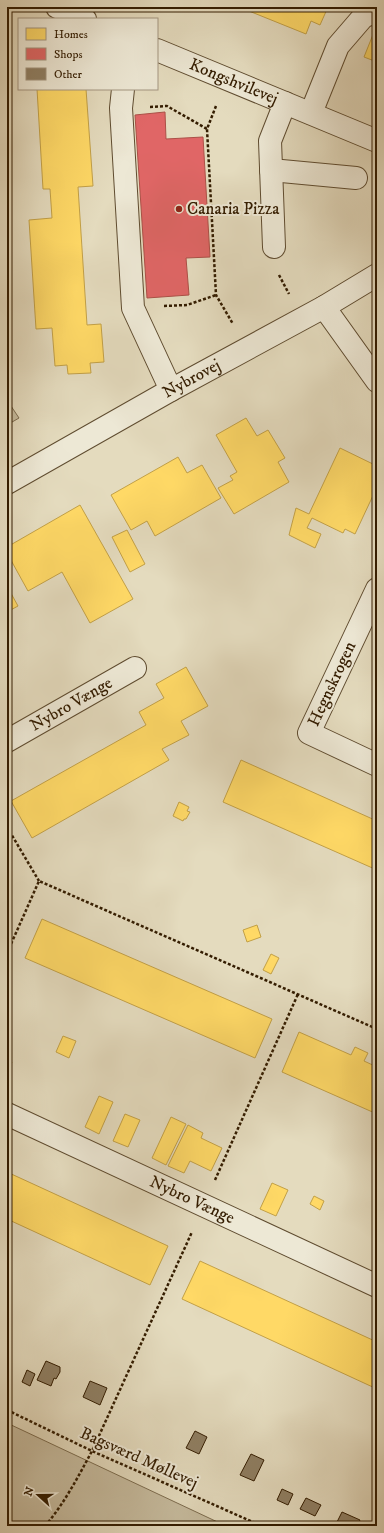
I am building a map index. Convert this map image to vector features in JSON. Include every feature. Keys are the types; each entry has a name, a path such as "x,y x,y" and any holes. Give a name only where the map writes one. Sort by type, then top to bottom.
{"street":[{"path":"57,7 83,18"},
{"path":"311,113 338,46 363,17 377,11"},
{"name":"Kongshvilevej","path":"158,50 377,141"},
{"path":"122,98 133,308 171,390"},
{"path":"274,247 270,141 285,103"},
{"path":"271,170 356,178"},
{"name":"Nybrovej","path":"7,483 171,390 324,307 377,275"},
{"path":"324,307 377,381"},
{"name":"Hegnskrogen","path":"377,589 309,733 377,765"},
{"name":"Nybro Vænge","path":"7,741 135,668"},
{"name":"Nybro Vænge","path":"7,1114 377,1286"}],"path":[{"path":"226,79 208,129 216,295 246,349"},
{"path":"122,98 167,106 208,129"},
{"path":"274,247 280,277 302,319"},
{"path":"133,308 187,305 216,295"},
{"path":"7,827 39,882 377,1029"},
{"path":"7,953 39,882"},
{"name":"Bagsværd Møllevej","path":"7,1410 92,1451 262,1526"},
{"path":"44,1526 52,1517 77,1478 92,1451"},
{"path":"372,1526 377,1514"}],"shaded area":[{"path":"7,400 19,418 7,425"},
{"path":"7,1423 226,1526 7,1526"}],"building: Homes":[{"path":"239,7 328,7 320,25 311,21 306,34"},
{"path":"377,27 377,62 364,57"},
{"path":"37,90 86,90 93,186 78,187 87,325 101,324 104,362 90,363 91,373 68,374 67,365 55,366 52,328 36,329 29,220 52,218 50,189 43,189"},
{"path":"246,418 257,436 268,430 285,458 278,462 289,482 234,514 218,488 233,480 230,476 237,472 216,435"},
{"path":"340,448 377,466 377,487 355,534 345,529 343,533 312,518 307,528 321,534 315,548 289,535 296,508 309,514"},
{"path":"178,457 187,473 202,465 221,498 155,536 147,521 131,530 111,495"},
{"path":"80,505 133,599 90,623 62,572 28,591 7,553 7,547"},
{"path":"127,530 145,564 130,572 112,537"},
{"path":"7,586 18,606 7,612"},
{"path":"186,667 208,706 181,721 189,735 162,749 169,760 32,838 11,801 146,725 139,712 164,698 156,684"},
{"path":"241,760 377,821 377,870 223,802"},
{"path":"179,802 189,807 187,811 190,812 183,821 173,816"},
{"path":"42,919 272,1019 255,1058 25,958"},
{"path":"257,925 261,937 247,942 243,930"},
{"path":"271,954 279,958 271,974 263,970"},
{"path":"299,1032 351,1055 355,1047 368,1053 364,1061 377,1067 377,1114 282,1072"},
{"path":"63,1036 76,1041 69,1058 56,1052"},
{"path":"7,1060 12,1062 7,1072"},
{"path":"99,1096 113,1102 99,1134 85,1127"},
{"path":"125,1114 140,1120 128,1147 113,1141"},
{"path":"171,1117 186,1124 166,1165 152,1158"},
{"path":"188,1125 203,1133 201,1138 222,1148 211,1171 190,1161 184,1173 168,1166"},
{"path":"7,1172 168,1246 150,1285 7,1219"},
{"path":"272,1183 288,1190 276,1216 260,1209"},
{"path":"314,1196 324,1201 320,1210 310,1204"},
{"path":"200,1261 377,1342 377,1389 182,1299"}],"building: Shops":[{"path":"165,112 166,139 203,137 210,257 186,258 189,295 147,298 135,115"}],"building: Other":[{"path":"46,1361 60,1367 60,1372 56,1379 54,1378 51,1386 37,1380"},
{"path":"27,1370 35,1374 30,1386 22,1382"},
{"path":"90,1381 107,1388 100,1405 83,1397"},
{"path":"195,1431 207,1437 199,1454 186,1448"},
{"path":"251,1454 264,1460 254,1481 240,1475"},
{"path":"282,1489 293,1494 288,1505 277,1500"},
{"path":"306,1498 321,1505 315,1516 300,1509"},
{"path":"342,1512 360,1520 357,1526 340,1526 336,1524"}],"place":[{"name":"Canaria Pizza","path":"179,209"}]}
